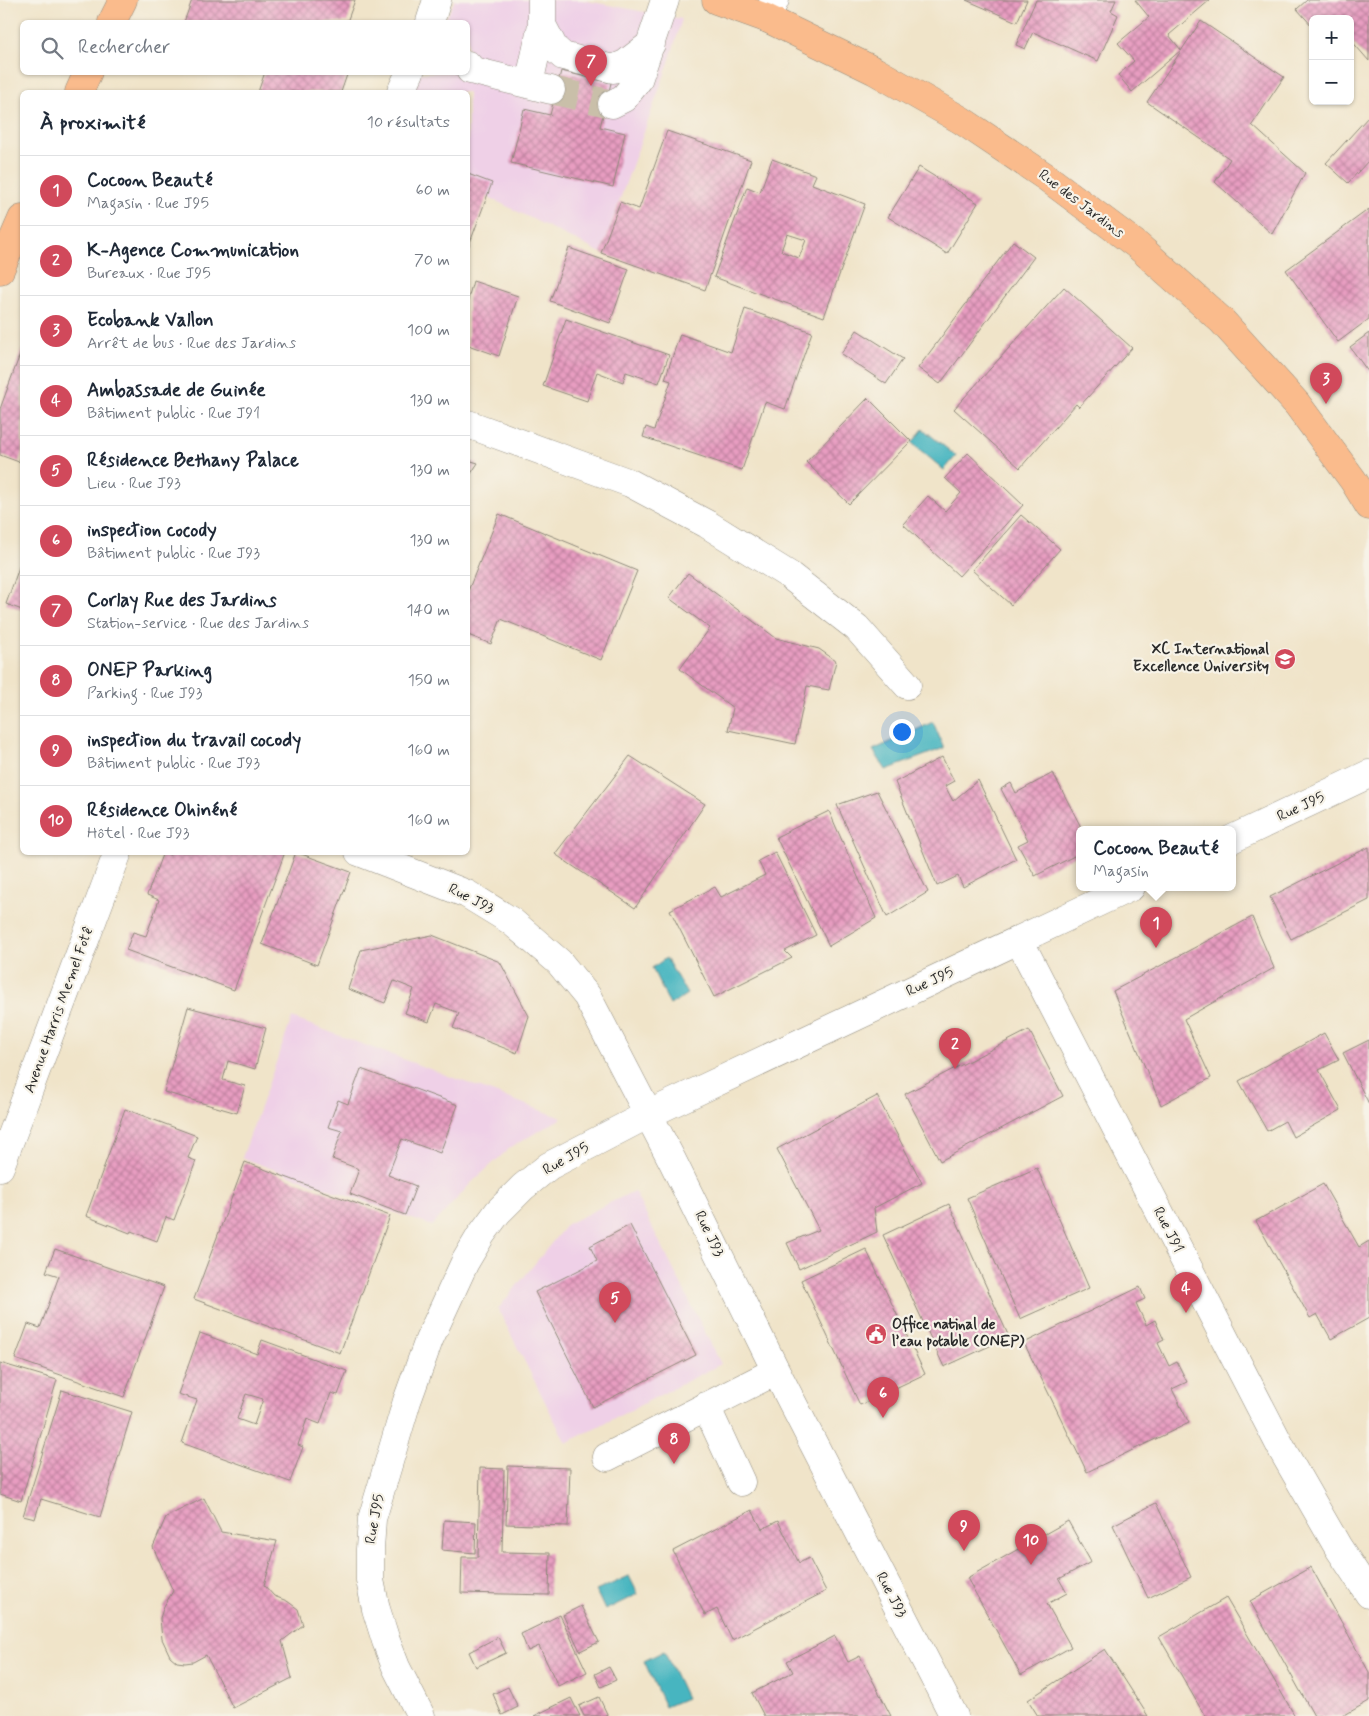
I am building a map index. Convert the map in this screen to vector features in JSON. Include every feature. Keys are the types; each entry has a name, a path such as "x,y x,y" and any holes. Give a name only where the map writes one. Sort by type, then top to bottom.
{"main road":[{"path":"113,20 123,0"},
{"name":"Rue des Jardins","path":"716,0 770,9 961,120 1046,177 1138,246 1222,321 1297,404 1353,480 1369,506"},
{"path":"80,90 87,75"},
{"path":"0,270 20,225"}],"street":[{"path":"431,20 436,0"},
{"path":"612,104 624,98 638,80 665,0"},
{"path":"542,12 554,48 563,56 614,69 625,64 651,44"},
{"path":"468,76 540,87 542,12"},
{"path":"402,90 409,75"},
{"path":"470,425 630,483 707,524 789,575 857,628 907,685"},
{"name":"Rue J95","path":"1236,837 1369,774"},
{"name":"Avenue Harris Memel Fotê","path":"0,1167 117,855"},
{"name":"Rue J93","path":"367,855 467,894 511,921 559,962 587,996 649,1114 776,1371 954,1716"},
{"name":"Rue J95","path":"421,1716 396,1667 386,1641 370,1580 372,1518 407,1401 429,1340 465,1262 481,1235 498,1212 523,1187 549,1166 649,1114 1123,891"},
{"name":"Rue J91","path":"1019,940 1280,1445 1338,1547 1369,1594"},
{"path":"607,1457 776,1371"},
{"path":"706,1406 741,1482"}],"shaded area":[{"path":"455,0 582,0 682,19 670,59 601,253 470,188 470,90 413,90 419,75 470,75 470,20 445,20"},
{"path":"292,1018 562,1118 511,1147 471,1183 432,1226 242,1158"},
{"path":"634,1191 721,1364 566,1443 498,1309 567,1224"}],"water":[{"path":"923,429 956,456 944,470 912,443"},
{"path":"933,722 944,748 886,770 873,750"},
{"path":"666,958 687,994 670,1005 652,968"},
{"path":"629,1576 638,1594 605,1610 596,1591"},
{"path":"664,1651 686,1698 665,1707 644,1661"}],"building":[{"path":"192,0 355,0 348,20 185,20"},
{"path":"966,0 1027,0 1017,22"},
{"path":"1036,0 1116,0 1111,11 1118,15 1098,61 1033,32 1025,49 1016,45"},
{"path":"1135,0 1210,0 1169,35 1181,50 1132,92 1118,75 1134,61 1118,43 1149,17"},
{"path":"1307,0 1369,0 1369,61 1354,44 1354,15 1309,15 1309,22 1297,9"},
{"path":"1201,21 1284,77 1252,125 1305,173 1272,234 1215,182 1230,159 1147,102"},
{"path":"561,71 611,83 600,127 625,133 613,187 511,163 524,109 550,115"},
{"path":"264,75 347,75 342,90 259,90"},
{"path":"1369,116 1369,160 1348,183 1326,163"},
{"path":"667,131 751,160 705,290 601,253 620,202 639,209"},
{"path":"772,159 816,175 812,184 865,204 824,317 714,277 747,187 760,192","holes":["787,234 806,240 799,258 781,251"]},
{"path":"919,167 978,203 947,254 888,217"},
{"path":"470,175 492,183 470,243"},
{"path":"1369,209 1369,319 1338,342 1286,270"},
{"path":"1013,241 1034,257 940,384 918,368"},
{"path":"569,248 629,269 610,323 550,301"},
{"path":"473,281 518,296 499,356 470,346 470,292"},
{"path":"1064,287 1132,348 1079,407 1076,404 1020,468 954,409"},
{"path":"745,309 812,332 785,409 765,402 742,470 643,437 646,427 654,430 671,381 665,379 680,334 731,352"},
{"path":"566,319 669,355 659,383 626,372 623,382 597,372 587,401 543,386"},
{"path":"857,330 903,359 886,384 841,354"},
{"path":"1369,333 1369,373 1350,347"},
{"path":"20,354 19,462 0,455 0,409"},
{"path":"868,398 911,441 849,504 806,462"},
{"path":"968,453 1023,505 959,576 903,524 928,496 945,511 961,493 945,478"},
{"path":"470,461 478,463 470,475"},
{"path":"499,514 637,571 601,660 501,619 491,644 470,636 470,586"},
{"path":"1021,515 1060,549 1011,605 972,570"},
{"path":"20,565 20,609 6,604"},
{"path":"688,573 776,638 819,649 836,661 829,690 807,686 795,744 728,730 733,708 680,669 710,628 669,598"},
{"path":"630,756 705,804 635,908 555,854"},
{"path":"942,757 954,781 945,786 953,801 978,780 1016,859 963,887 958,876 937,886 895,782"},
{"path":"1053,773 1080,826 1076,826 1076,855 1035,876 1018,845 1028,840 1001,789 1011,783 1016,793"},
{"path":"877,791 928,892 887,917 837,805"},
{"path":"829,811 876,918 829,946 776,837"},
{"path":"1369,847 1369,900 1291,939 1270,897"},
{"path":"775,852 816,935 785,951 792,958 714,997 670,910 715,887 721,897 765,875 758,861"},
{"path":"162,855 284,855 234,990 126,950 133,932 146,936 159,900 147,895"},
{"path":"295,855 304,855 351,872 317,965 262,944"},
{"path":"1252,917 1274,968 1184,1019 1211,1078 1161,1105 1113,991"},
{"path":"432,935 500,962 529,1016 517,1053 453,1028 459,1013 436,1004 429,1022 405,1013 414,989 394,981 385,1003 348,989 361,950"},
{"path":"188,1007 266,1028 255,1069 228,1061 223,1080 245,1086 237,1113 164,1092"},
{"path":"1029,1030 1063,1096 940,1161 905,1094"},
{"path":"1324,1033 1339,1060 1319,1070 1341,1110 1293,1137 1285,1121 1267,1131 1239,1081"},
{"path":"1369,1040 1369,1104 1343,1053"},
{"path":"361,1069 458,1105 440,1153 402,1139 388,1175 416,1186 405,1215 350,1194 359,1169 332,1159 342,1131 328,1127 338,1100 348,1104"},
{"path":"877,1096 922,1183 874,1208 877,1232 799,1269 787,1243 819,1230 777,1149"},
{"path":"125,1109 197,1136 188,1158 196,1161 174,1220 166,1217 157,1241 86,1216"},
{"path":"245,1162 390,1216 340,1353 194,1299"},
{"path":"1037,1168 1089,1288 1020,1319 967,1198"},
{"path":"1323,1184 1359,1247 1369,1241 1369,1318 1331,1339 1317,1314 1310,1318 1256,1221"},
{"path":"949,1204 1009,1337 944,1367 883,1235"},
{"path":"630,1225 696,1355 593,1407 535,1292 597,1261 590,1246"},
{"path":"55,1249 164,1287 124,1397 15,1359 28,1324 40,1328 59,1276 46,1272"},
{"path":"866,1249 925,1374 860,1405 801,1280"},
{"path":"1140,1287 1145,1299 1136,1303 1146,1325 1155,1320 1164,1340 1158,1343 1169,1366 1177,1362 1187,1382 1172,1389 1189,1423 1087,1472 1024,1343"},
{"path":"200,1333 257,1354 262,1340 347,1371 338,1395 331,1393 320,1424 307,1419 298,1445 303,1447 290,1482 182,1443 197,1400 178,1394","holes":["246,1394 263,1399 254,1425 237,1419"]},
{"path":"0,1363 57,1380 21,1501 0,1494"},
{"path":"62,1390 132,1412 100,1517 41,1499 35,1519 23,1516"},
{"path":"508,1466 570,1468 568,1526 506,1524"},
{"path":"480,1468 504,1469 502,1552 550,1553 549,1595 461,1593 462,1557 478,1557"},
{"path":"204,1498 221,1532 277,1541 264,1585 274,1596 287,1601 298,1609 303,1625 282,1641 292,1678 233,1708 206,1655 193,1662 177,1662 170,1656 162,1639 160,1618 164,1606 173,1591 153,1547 166,1517"},
{"path":"1156,1503 1191,1577 1148,1598 1113,1525"},
{"path":"752,1510 762,1529 778,1521 799,1563 809,1558 826,1591 732,1640 717,1609 705,1615 673,1551"},
{"path":"444,1520 476,1522 475,1553 442,1550"},
{"path":"1068,1521 1091,1562 1059,1579 1067,1593 1047,1604 1071,1647 1021,1675 967,1578"},
{"path":"1311,1567 1369,1672 1369,1701 1343,1716 1314,1716 1250,1601"},
{"path":"1226,1598 1295,1716 1205,1716 1159,1637"},
{"path":"581,1606 599,1642 580,1651 563,1615"},
{"path":"560,1615 587,1672 558,1686 539,1646 528,1651 521,1634"},
{"path":"835,1636 848,1662 860,1656 891,1716 764,1716 752,1693 793,1672 787,1661"},
{"path":"498,1637 506,1653 476,1667 469,1652"},
{"path":"1105,1649 1148,1716 1038,1716 1028,1700"},
{"path":"609,1667 616,1680 601,1687 595,1674"},
{"path":"508,1687 518,1707 502,1715 493,1694"},
{"path":"599,1697 608,1716 584,1716 579,1706"},
{"path":"571,1698 580,1716 534,1716"}],"tunnel":[{"path":"551,90 612,104"}],"place":[{"name":"Corlay Rue des Jardins","path":"591,86"},
{"name":"Ecobank Vallon","path":"1326,404"},
{"name":"XC International Excellence University","path":"1285,659"},
{"name":"Cocoon Beauté","path":"1156,948"},
{"name":"K-Agence Communication","path":"955,1069"},
{"name":"Ambassade de Guinée","path":"1186,1313"},
{"name":"Résidence Bethany Palace","path":"615,1323"},
{"name":"Office natinal de l’eau potable (ONEP)","path":"876,1334"},
{"name":"inspection cocody","path":"883,1418"},
{"name":"ONEP Parking","path":"674,1464"},
{"name":"inspection du travail cocody","path":"964,1551"},
{"name":"Résidence Ohinéné","path":"1031,1565"}]}
